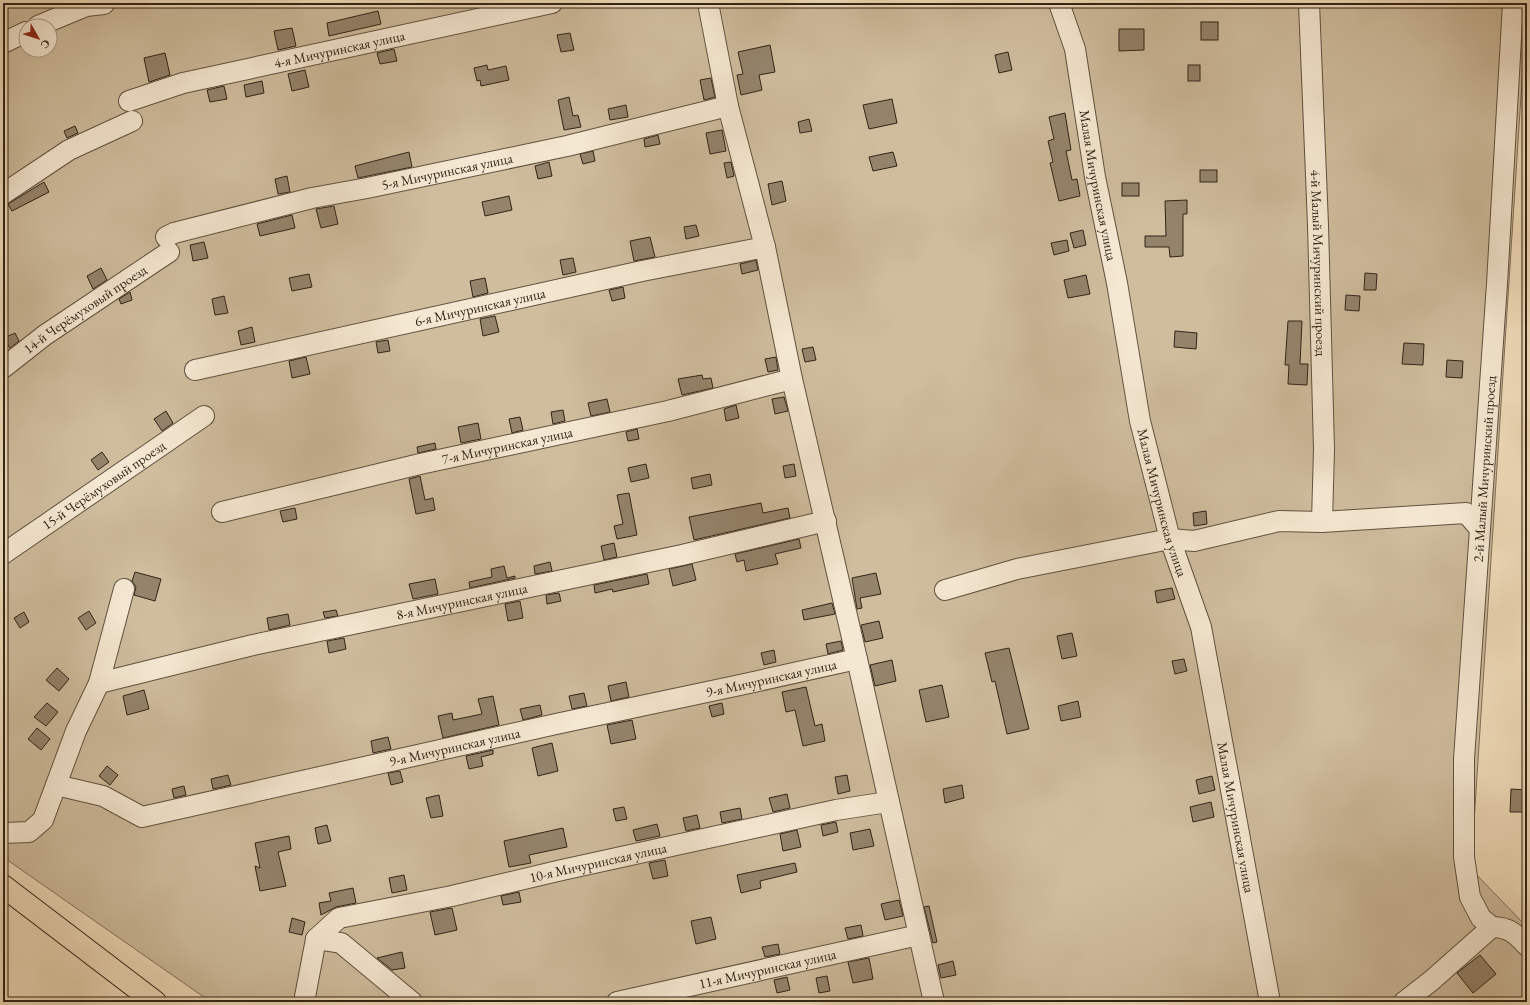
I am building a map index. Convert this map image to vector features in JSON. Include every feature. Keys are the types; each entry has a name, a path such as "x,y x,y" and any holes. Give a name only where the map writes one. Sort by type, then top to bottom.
{"main road":[{"path":"3,886 156,1002"}],"street":[{"name":"4-я Мичуринская улица","path":"129,101 183,82 552,3"},
{"path":"708,3 728,106 765,247 792,379 826,521 934,1002"},
{"name":"Малая Мичуринская улица","path":"1059,3 1075,49 1095,177 1117,283 1140,421 1170,539 1201,627 1270,1002"},
{"name":"4-й Малый Мичуринский проезд","path":"1309,3 1318,226 1324,449 1322,522"},
{"name":"2-й Малый Мичуринский проезд","path":"1492,928 1481,918 1470,897 1464,857 1464,759 1483,489 1513,3"},
{"path":"57,18 86,6 104,4"},
{"path":"3,43 18,36"},
{"name":"5-я Мичуринская улица","path":"168,245 181,231 312,198 567,146 728,106"},
{"path":"3,194 69,150 132,121"},
{"name":"14-й Черёмуховый проезд","path":"3,368 45,335 168,245"},
{"name":"6-я Мичуринская улица","path":"195,370 642,271 765,247"},
{"name":"7-я Мичуринская улица","path":"222,512 420,464 668,411 792,379"},
{"name":"15-й Черёмуховый проезд","path":"3,554 204,416"},
{"path":"945,590 1017,569 1170,539 1194,541 1278,522 1322,522 1466,513 1473,507 1483,489"},
{"path":"1466,513 1480,529"},
{"name":"8-я Мичуринская улица","path":"98,683 253,644 682,555 826,521"},
{"path":"3,833 29,832 43,820 76,732 98,683 124,589"},
{"name":"9-я Мичуринская улица","path":"56,785 103,796 142,817 556,724 740,686 857,659"},
{"name":"10-я Мичуринская улица","path":"316,939 339,918 452,896 562,870 836,810 888,802"},
{"path":"1404,1002 1431,981 1492,928 1503,927 1515,933 1527,946"},
{"name":"11-я Мичуринская улица","path":"617,1002 919,934"},
{"path":"304,1002 316,939 341,943 412,1002"}],"shaded area":[{"path":"3,3 1527,3 1471,869 1527,927 1527,1002 211,1002 3,857"}],"building":[{"path":"378,11 381,24 329,36 327,23"},
{"path":"1201,22 1218,22 1218,40 1201,40"},
{"path":"292,28 296,46 278,50 274,31"},
{"path":"1119,29 1144,29 1144,50 1119,51"},
{"path":"570,33 574,50 561,52 557,35"},
{"path":"770,45 775,72 759,75 762,90 741,95 737,75 743,74 738,52"},
{"path":"394,49 397,61 380,64 377,53"},
{"path":"1008,52 1012,70 999,73 995,55"},
{"path":"165,53 170,75 149,82 144,58"},
{"path":"487,65 488,70 506,66 509,80 481,86 480,80 477,81 474,68"},
{"path":"1188,65 1200,65 1200,81 1188,81"},
{"path":"305,70 309,87 292,91 288,74"},
{"path":"711,78 715,97 704,100 700,80"},
{"path":"262,81 264,93 246,97 244,85"},
{"path":"224,86 227,99 210,102 207,90"},
{"path":"569,97 573,116 578,115 581,127 564,130 558,100"},
{"path":"892,99 897,123 869,129 863,105"},
{"path":"626,105 628,117 610,120 608,109"},
{"path":"1065,113 1071,150 1066,151 1072,180 1077,179 1080,196 1059,201 1050,163 1053,162 1048,141 1054,139 1049,117"},
{"path":"809,119 812,131 800,133 798,122"},
{"path":"75,126 78,133 67,138 64,131"},
{"path":"722,130 726,151 710,154 706,133"},
{"path":"658,135 660,144 645,147 644,139"},
{"path":"593,151 595,161 583,164 580,154"},
{"path":"409,152 412,167 358,178 355,166"},
{"path":"893,152 897,166 873,171 869,157"},
{"path":"549,162 552,176 538,179 535,166"},
{"path":"731,162 734,176 727,178 724,163"},
{"path":"1200,170 1217,170 1217,182 1200,182"},
{"path":"287,176 290,192 278,194 275,179"},
{"path":"782,181 786,201 772,205 768,184"},
{"path":"44,182 49,192 12,211 8,204"},
{"path":"1122,183 1139,183 1139,196 1122,196"},
{"path":"509,196 512,210 485,216 482,202"},
{"path":"1187,200 1187,214 1183,214 1183,256 1170,257 1169,247 1145,247 1145,236 1166,236 1165,201"},
{"path":"334,206 338,224 321,228 316,209"},
{"path":"292,215 295,228 260,236 257,224"},
{"path":"696,225 699,236 686,239 684,227"},
{"path":"1083,230 1086,245 1074,248 1070,233"},
{"path":"650,237 655,257 634,261 630,241"},
{"path":"1067,240 1069,251 1054,255 1051,243"},
{"path":"204,242 208,258 193,261 190,245"},
{"path":"573,258 576,272 563,275 560,260"},
{"path":"756,260 758,270 742,274 740,264"},
{"path":"101,268 107,280 93,289 87,276"},
{"path":"1365,273 1377,274 1376,290 1364,290"},
{"path":"309,274 312,287 292,291 289,278"},
{"path":"1086,275 1090,294 1068,298 1064,280"},
{"path":"485,278 488,293 473,297 470,281"},
{"path":"623,287 625,298 612,301 609,290"},
{"path":"130,292 132,300 121,304 119,299"},
{"path":"1346,295 1360,296 1359,311 1345,310"},
{"path":"224,296 228,313 215,315 212,299"},
{"path":"495,316 499,332 483,336 480,319"},
{"path":"1288,321 1302,321 1300,364 1308,364 1307,385 1288,384 1289,365 1285,365"},
{"path":"252,327 255,342 241,345 238,331"},
{"path":"1175,331 1197,333 1196,349 1174,347"},
{"path":"15,333 19,341 10,348 4,338"},
{"path":"388,340 390,351 378,353 376,342"},
{"path":"1404,343 1424,344 1423,365 1402,364"},
{"path":"813,347 816,360 805,362 802,349"},
{"path":"306,357 310,374 292,378 289,361"},
{"path":"776,357 778,370 768,372 765,359"},
{"path":"1447,360 1463,361 1462,378 1446,377"},
{"path":"702,375 703,379 711,378 713,388 682,395 678,379"},
{"path":"784,397 788,411 775,414 772,399"},
{"path":"607,399 610,412 591,416 588,403"},
{"path":"736,405 739,418 726,421 724,409"},
{"path":"563,410 565,421 553,424 551,412"},
{"path":"166,411 173,423 162,431 154,419"},
{"path":"520,417 523,430 512,433 509,419"},
{"path":"478,423 481,439 461,443 458,427"},
{"path":"637,429 639,439 628,441 626,432"},
{"path":"435,443 436,449 418,453 417,447"},
{"path":"102,452 109,462 98,470 91,460"},
{"path":"646,464 649,478 631,482 628,468"},
{"path":"794,464 796,476 785,478 783,466"},
{"path":"710,474 712,485 693,489 691,478"},
{"path":"420,476 425,500 433,498 435,510 416,514 409,479"},
{"path":"629,493 637,535 617,539 614,526 623,524 617,495"},
{"path":"761,503 763,513 788,508 790,518 694,540 689,517"},
{"path":"295,508 297,519 283,522 280,511"},
{"path":"1206,511 1207,524 1194,526 1193,513"},
{"path":"799,539 801,548 775,554 778,564 746,571 744,560 737,562 735,554"},
{"path":"614,543 617,557 604,560 601,546"},
{"path":"550,562 552,571 535,574 534,566"},
{"path":"692,564 696,580 673,586 669,569"},
{"path":"504,566 507,578 515,576 515,578 470,588 469,582 492,577 491,569"},
{"path":"135,572 161,579 155,601 134,595 136,587 132,581"},
{"path":"876,573 881,594 860,598 862,608 857,609 852,578"},
{"path":"647,574 649,584 613,592 612,589 595,593 594,585"},
{"path":"435,579 438,594 413,599 409,584"},
{"path":"1172,588 1175,599 1157,603 1155,591"},
{"path":"559,593 561,601 547,604 546,595"},
{"path":"520,601 523,618 508,621 505,604"},
{"path":"832,603 835,614 804,620 802,610"},
{"path":"336,610 338,616 325,618 323,612"},
{"path":"89,611 96,623 86,630 78,618"},
{"path":"24,612 29,622 20,628 14,618"},
{"path":"288,614 290,625 269,630 267,618"},
{"path":"879,621 883,638 865,642 861,625"},
{"path":"1072,633 1077,656 1062,659 1057,636"},
{"path":"344,638 346,649 329,653 327,641"},
{"path":"841,641 843,650 828,654 826,644"},
{"path":"1009,648 1029,729 1007,734 995,681 992,682 985,653"},
{"path":"774,650 776,662 764,665 761,653"},
{"path":"1184,659 1187,671 1175,674 1172,661"},
{"path":"892,660 896,681 875,686 870,665"},
{"path":"57,668 69,679 59,691 46,680"},
{"path":"626,682 629,697 611,701 608,686"},
{"path":"942,685 949,717 926,722 919,690"},
{"path":"806,687 815,726 822,724 825,741 803,746 795,710 786,712 782,692"},
{"path":"144,690 149,709 127,715 123,696"},
{"path":"584,693 587,706 572,709 569,696"},
{"path":"493,696 499,725 443,738 438,716 452,713 453,720 482,714 478,699"},
{"path":"1078,701 1081,717 1061,721 1058,706"},
{"path":"47,703 58,712 46,726 34,717"},
{"path":"722,703 724,714 712,717 709,706"},
{"path":"540,705 542,715 523,720 520,709"},
{"path":"632,720 636,739 611,744 607,725"},
{"path":"37,728 50,739 41,750 28,739"},
{"path":"388,737 391,749 373,753 371,741"},
{"path":"552,743 558,771 538,776 532,748"},
{"path":"493,750 493,754 481,757 483,766 469,769 466,756"},
{"path":"107,766 118,775 110,785 99,776"},
{"path":"400,771 403,782 391,785 388,773"},
{"path":"228,775 231,785 213,789 211,779"},
{"path":"847,775 850,791 838,794 835,777"},
{"path":"1212,776 1215,790 1199,794 1196,780"},
{"path":"962,785 964,798 945,803 943,789"},
{"path":"184,786 186,795 174,798 172,789"},
{"path":"1511,789 1527,790 1527,812 1510,812"},
{"path":"787,794 790,808 773,812 769,798"},
{"path":"439,795 443,816 431,818 426,798"},
{"path":"1211,802 1214,817 1193,822 1190,807"},
{"path":"624,807 627,819 616,821 613,809"},
{"path":"740,808 742,819 722,823 720,812"},
{"path":"697,815 700,828 686,831 683,818"},
{"path":"836,822 838,832 823,836 821,825"},
{"path":"657,824 660,836 636,841 633,830"},
{"path":"327,825 331,841 318,844 315,828"},
{"path":"563,828 567,847 529,855 531,863 509,867 504,841"},
{"path":"870,829 874,846 853,850 850,833"},
{"path":"797,830 801,847 783,851 780,834"},
{"path":"289,836 291,849 278,852 286,886 260,891 255,866 260,868 255,843"},
{"path":"665,860 668,876 653,879 649,863"},
{"path":"795,863 797,872 760,881 761,888 741,893 737,875"},
{"path":"404,875 407,890 392,893 389,878"},
{"path":"353,888 356,903 336,907 321,915 319,903 331,901 329,893"},
{"path":"519,892 521,902 503,905 501,896"},
{"path":"899,900 903,916 885,920 881,904"},
{"path":"929,906 937,942 933,943 924,907"},
{"path":"452,908 457,930 435,935 430,912"},
{"path":"711,917 716,939 696,944 691,921"},
{"path":"292,918 305,922 302,935 289,932"},
{"path":"861,925 863,936 848,939 845,928"},
{"path":"778,944 780,954 765,957 762,947"},
{"path":"402,952 405,968 392,970 377,958"},
{"path":"1480,955 1496,974 1473,993 1457,973"},
{"path":"869,958 873,979 853,983 848,962"},
{"path":"953,961 956,975 941,978 938,965"},
{"path":"827,976 830,991 819,993 816,978"},
{"path":"787,977 790,990 777,993 774,980"}]}
